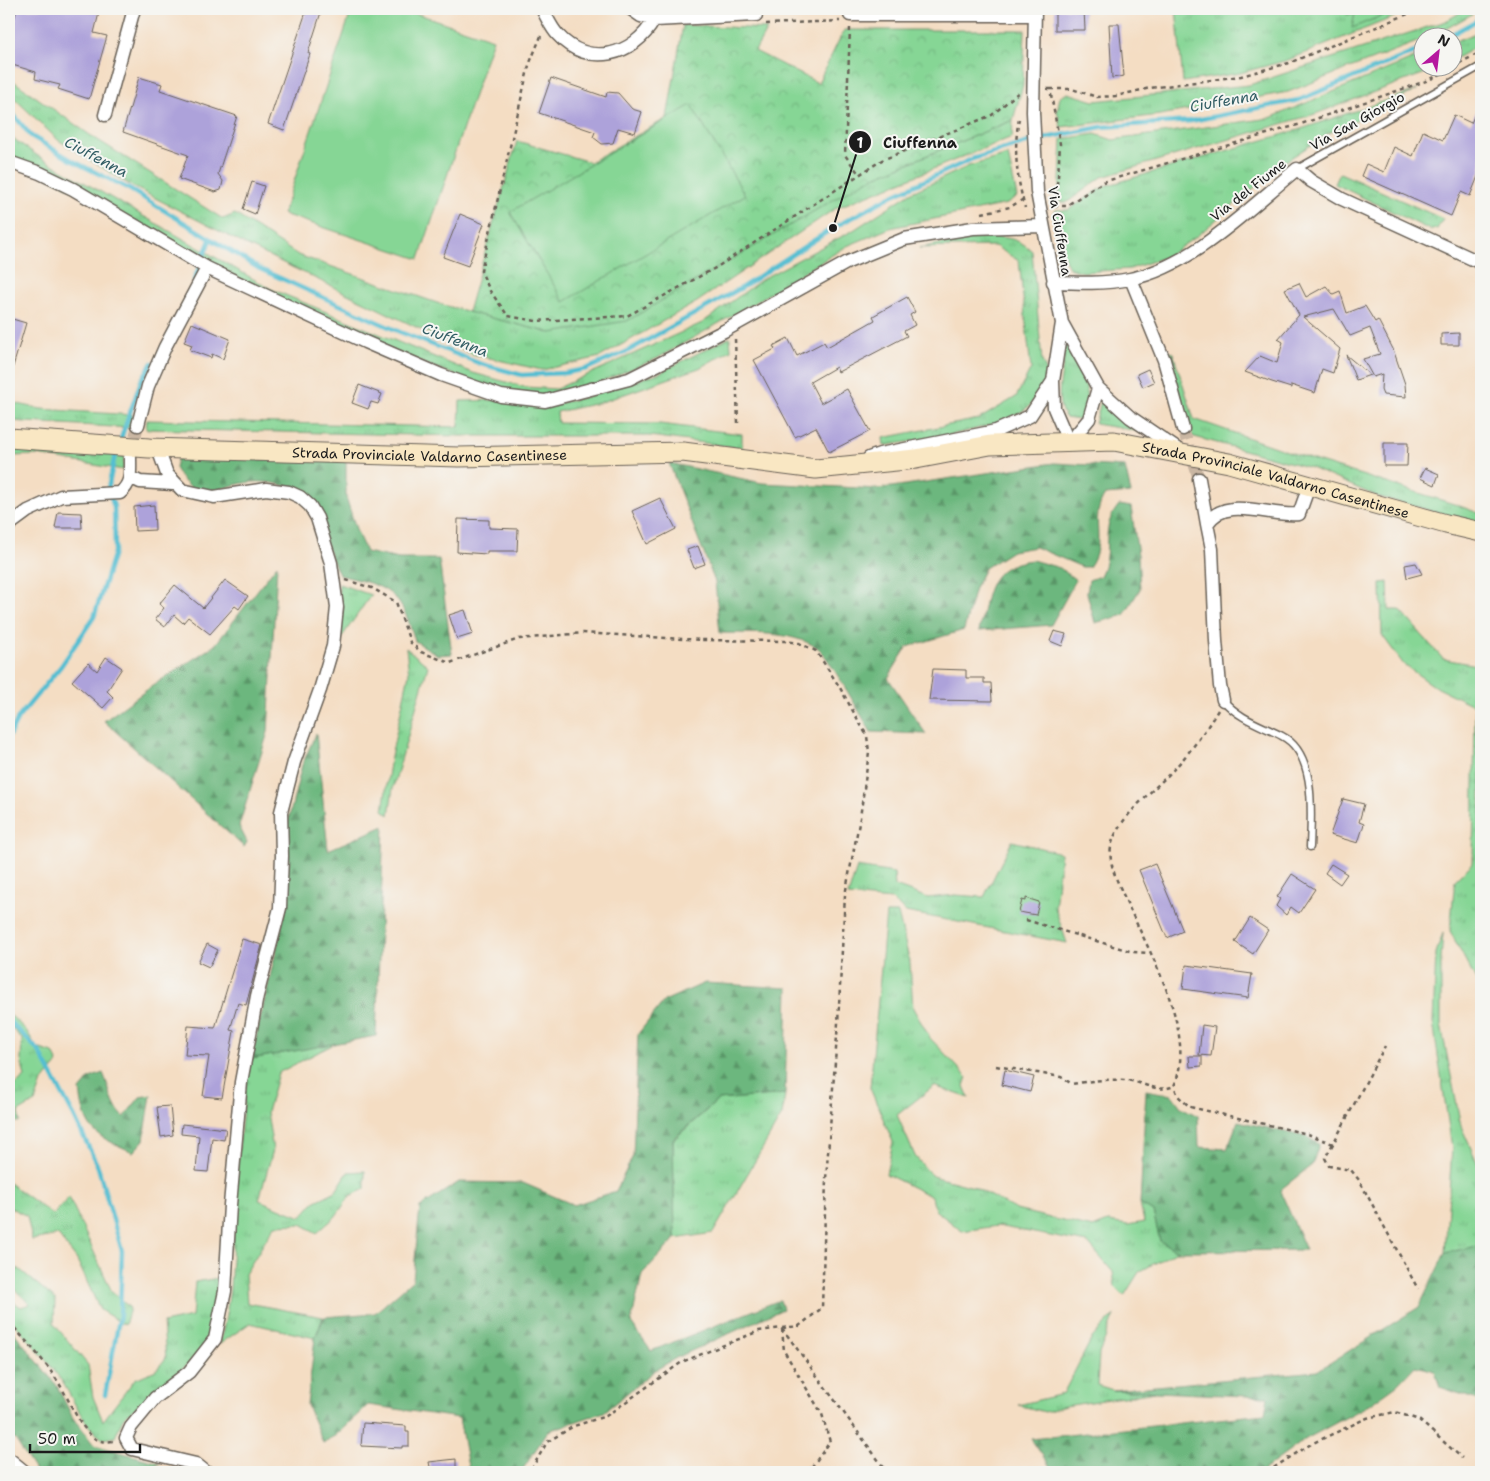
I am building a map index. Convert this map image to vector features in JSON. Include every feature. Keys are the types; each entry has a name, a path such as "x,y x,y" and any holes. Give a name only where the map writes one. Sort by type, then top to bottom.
{"main road":[{"name":"Strada Provinciale Valdarno Casentinese","path":"9,438 158,449 459,457 683,452 816,469 916,459 990,445 1114,441 1229,463 1446,524 1481,532"}],"street":[{"path":"105,115 134,9"},
{"path":"631,9 642,16 654,20 756,15"},
{"path":"850,15 1035,12"},
{"name":"Via Ciuffenna","path":"1035,12 1027,111 1039,208 1062,323 1098,388 1130,417 1186,455"},
{"path":"545,14 557,35 578,51 601,55 625,49 646,34 654,20"},
{"path":"9,162 40,173 73,190 207,268 365,342 441,375 501,396 545,401 629,379 735,325 848,262 904,239 973,228 1042,226"},
{"name":"Via del Fiume","path":"1053,282 1088,284 1131,279 1186,258 1297,169 1342,199 1481,263"},
{"path":"138,425 148,386 165,347 207,268"},
{"path":"1131,279 1164,360 1183,428"},
{"name":"Strada Provinciale Valdarno Casentinese","path":"1062,323 1053,381 1054,408 1070,443"},
{"name":"Strada Provinciale Valdarno Casentinese","path":"850,466 880,454 996,431 1030,416 1053,381"},
{"path":"1070,443 1089,418 1098,388"},
{"path":"158,449 167,474 173,484 182,490 214,497 266,489 289,492 300,496 310,506 317,518 333,576 337,607 333,646 320,690 294,762 281,812 280,908 257,996 241,1082 225,1291 215,1339 189,1372 155,1398 131,1427 126,1438 132,1449 196,1464 206,1472"},
{"path":"9,526 28,511 61,496 120,493 127,487 130,477 130,458"},
{"path":"130,477 140,482 173,484"},
{"path":"1199,479 1212,549 1216,650 1223,700"},
{"path":"1207,524 1211,517 1231,510 1261,511 1286,516 1299,514 1309,486"},
{"path":"9,1459 25,1472"}],"lane":[{"name":"Via San Giorgio","path":"1297,169 1481,66"},
{"path":"1223,700 1232,710 1246,719 1285,737 1297,749 1310,784 1310,847"}],"path":[{"path":"1050,89 1072,89 1097,97 1116,96 1150,88 1241,76 1289,63 1420,9"},
{"path":"545,14 529,65 481,271 490,291 508,316 536,321 627,316 717,267 882,160 992,115 1023,88"},
{"path":"756,15 764,24 837,22 850,15"},
{"path":"850,15 845,156 859,174"},
{"path":"1462,62 1481,52"},
{"path":"1027,111 1016,137 1018,178 1025,210 1066,206 1103,182 1301,124 1433,78"},
{"path":"1053,206 1060,144 1054,113"},
{"path":"735,325 738,423"},
{"path":"333,576 372,588 396,602 410,642 421,652 450,663 519,639 583,633 700,640 785,641 799,643 816,652 867,736 868,752 860,818 845,895 838,1023 826,1179 822,1308 800,1326 759,1331 682,1362 606,1416 574,1426 547,1442 530,1472"},
{"path":"996,1066 1061,1077 1072,1084 1091,1080 1126,1080 1156,1089 1168,1089 1174,1086 1178,1078 1180,1049 1178,1024 1119,885 1110,857 1112,842 1124,822 1182,760 1210,724 1223,700"},
{"path":"1026,920 1134,952 1149,953"},
{"path":"1385,1046 1325,1158 1329,1166 1351,1170 1359,1180 1418,1290"},
{"path":"1174,1086 1178,1096 1190,1107 1308,1134 1333,1144"},
{"path":"9,1322 54,1377 80,1421 94,1438 103,1442 126,1438"},
{"path":"782,1328 784,1351 822,1414 830,1442 808,1472"},
{"path":"782,1328 888,1472"},
{"path":"1268,1472 1319,1440 1367,1418 1395,1412 1419,1420 1462,1458"}],"green space":[{"path":"352,9 403,9 493,39 419,259 283,214"},
{"path":"1176,9 1414,9 1288,60 1240,73 1183,82"},
{"path":"1346,9 1398,9 1352,28 1355,13 1347,15"},
{"path":"1466,9 1481,9 1447,28 1424,28 1446,21"},
{"path":"683,25 767,29 755,51 818,83 844,30 1025,30 1023,85 1013,120 867,180 627,321 551,333 468,312 517,141 590,162 667,118"},
{"path":"1481,31 1481,44 1462,55 1462,38"},
{"path":"1412,32 1412,44 1288,92 1160,115 1061,127 1057,111 1060,97 1068,93 1094,101 1249,85"},
{"path":"1412,59 1412,78 1315,114 1102,177 1066,203 1059,201 1062,139 1095,134 1113,140 1270,118"},
{"path":"9,78 90,135 223,219 235,214 298,255 443,305 551,333 867,180 1013,120 1012,137 836,208 697,302 600,357 542,370 472,354 248,246 130,185 58,140 9,93"},
{"path":"1417,90 1329,133 1286,161 1197,236 1168,256 1130,269 1083,272 1069,268 1059,246 1053,214 1056,210 1068,210 1105,186 1298,130"},
{"path":"691,105 745,195 564,302 510,212"},
{"path":"9,131 11,137 38,156 271,289 473,373 525,387 556,389 702,323 764,278 852,231 912,192 969,166 1008,155 1017,197 1007,204 890,228 847,246 749,306 658,358 595,384 546,396 501,392 412,359 268,294 12,157 9,153"},
{"path":"1340,173 1443,219 1437,229 1430,230 1335,184"},
{"path":"977,237 1007,238 1019,242 1032,251 1042,361 1049,376 1041,391 1026,409 1006,419 954,434 884,446 883,438 979,419 1016,397 1031,369 1019,261 995,246 919,248"},
{"path":"730,337 731,350 699,368 599,403 557,412 558,423 660,424 742,434 742,448 650,436 459,436 146,429 147,420 459,427 460,401 497,400 542,407 586,397 659,373"},
{"path":"1064,346 1067,346 1086,385 1087,412 1079,420 1066,418 1060,402 1059,393"},
{"path":"1166,350 1173,353 1194,419 1307,458 1457,505 1481,514 1481,524 1376,496 1311,468 1191,436"},
{"path":"1101,401 1144,432 1095,424"},
{"path":"9,402 41,409 133,415 131,428 9,421"},
{"path":"9,446 124,456 123,470 37,455 9,456"},
{"path":"190,457 346,461 346,497 357,532 366,552 399,559 439,559 452,654 438,655 415,641 404,610 390,593 381,587 339,575 303,493 279,484 266,482 239,484 209,492 200,491 192,488 183,480 175,468 177,459"},
{"path":"669,463 762,483 878,489 1054,463 1125,467 1131,493 1105,495 1098,513 1097,548 1089,567 1082,567 1035,547 1012,551 985,568 975,588 964,630 907,647 888,678 926,734 871,732 836,673 818,648 795,638 770,634 720,633 715,582"},
{"path":"1119,505 1131,507 1138,555 1140,589 1124,615 1095,623 1087,593 1089,580 1100,576 1104,566 1107,531 1113,514"},
{"path":"1032,560 1060,568 1076,580 1051,625 979,631 988,593 997,575 1017,563"},
{"path":"277,565 268,732 239,826 247,842 244,847 104,721 155,684 215,645"},
{"path":"1481,575 1481,990 1450,931 1455,880 1473,863 1475,706 1434,686 1404,665 1382,635 1381,583 1388,582 1389,610 1400,610 1443,659 1477,665 1479,581"},
{"path":"339,584 371,595 337,644"},
{"path":"406,648 428,666 393,788 389,815 383,810 391,757 409,674"},
{"path":"316,733 328,850 384,826 376,1036 251,1059 285,912 289,862 287,826 302,765"},
{"path":"1012,841 1061,853 1055,908 1067,943 906,912 892,900 848,896 857,867 894,873 895,886 928,898 955,895 984,897"},
{"path":"886,913 898,913 910,963 913,1008 930,1038 967,1077 964,1086 969,1098 934,1086 897,1115 915,1156 932,1176 974,1187 1016,1210 1093,1228 1108,1222 1128,1225 1144,1222 1140,1204 1153,1211 1160,1241 1177,1251 1139,1272 1124,1296 1115,1287 1113,1272 1088,1243 997,1226 962,1231 935,1210 932,1197 886,1174 893,1142 870,1088"},
{"path":"1443,933 1441,1025 1461,1126 1481,1171 1481,1245 1445,1253 1452,1148 1433,1022 1436,953"},
{"path":"705,983 788,988 785,1094 718,1100 673,1139 675,1239 642,1274 631,1323 651,1351 780,1300 783,1309 676,1358 654,1371 604,1412 548,1431 521,1472 469,1472 459,1418 368,1405 336,1435 323,1443 307,1405 315,1338 324,1317 375,1313 413,1280 420,1207 459,1182 523,1183 574,1205 616,1191 633,1156 638,1034 664,1001"},
{"path":"9,1014 26,1030 37,1048 53,1053 58,1063 42,1082 35,1102 18,1112 20,1122 9,1122 13,1087 25,1077 21,1060 22,1039 9,1025"},
{"path":"336,1043 278,1073 267,1112 273,1150 259,1200 301,1217 314,1202 336,1191 348,1172 365,1171 365,1189 350,1196 335,1217 317,1233 301,1224 275,1225 245,1274 247,1303 323,1317 315,1338 250,1323 220,1344 230,1288 239,1144 251,1059"},
{"path":"103,1073 113,1102 124,1117 140,1097 151,1095 144,1140 133,1152 109,1141 94,1131 85,1115 80,1090 90,1078"},
{"path":"1146,1090 1172,1095 1181,1107 1198,1116 1199,1147 1227,1149 1238,1121 1307,1137 1319,1144 1312,1165 1280,1190 1306,1250 1177,1251 1160,1241 1153,1212 1140,1204"},
{"path":"785,1094 782,1115 713,1233 675,1239 673,1140 718,1100"},
{"path":"9,1183 53,1215 69,1197 112,1292 130,1308 125,1325 100,1310 77,1260 58,1235 32,1240 27,1216 9,1207"},
{"path":"1481,1245 1481,1401 1440,1387 1435,1371 1415,1366 1398,1384 1369,1405 1306,1439 1261,1472 1054,1472 1031,1439 1265,1414 1268,1397 1113,1390 1317,1371 1419,1307 1445,1253"},
{"path":"18,1268 55,1299 54,1324 88,1365 93,1397 103,1421 135,1379 156,1370 166,1358 163,1323 192,1317 195,1282 219,1278 212,1338 189,1363 123,1418 115,1437 103,1439 90,1428 63,1383 9,1318 9,1299 21,1307 30,1304 9,1284 9,1278"},
{"path":"1114,1315 1099,1354 1097,1385 1113,1390 1155,1392 1065,1406 1045,1412 1018,1405 1063,1394 1092,1338"},
{"path":"9,1326 57,1386 73,1418 94,1445 160,1463 148,1472 36,1472 15,1439 9,1435"}],"building":[{"path":"17,9 100,9 94,33 107,36 89,99 58,89 60,85 35,79 36,72 9,64 9,39"},
{"path":"307,9 322,9 308,53 310,54 284,130 268,124"},
{"path":"1055,9 1084,9 1085,30 1055,30"},
{"path":"1109,24 1119,24 1124,76 1112,78"},
{"path":"139,77 162,84 160,90 237,116 218,174 223,181 221,190 215,192 179,179 188,155 123,132"},
{"path":"551,78 606,97 607,92 618,93 632,109 642,112 635,133 618,128 613,143 602,144 593,137 595,132 539,113"},
{"path":"1481,101 1481,169 1470,196 1461,192 1451,216 1361,176 1366,164 1384,172 1394,147 1413,156 1423,131 1443,140 1454,115 1471,123"},
{"path":"252,182 264,186 255,214 243,209"},
{"path":"460,214 484,224 468,266 443,257"},
{"path":"1299,283 1306,297 1326,286 1333,294 1340,291 1347,313 1365,306 1375,322 1378,320 1393,349 1405,384 1406,397 1383,395 1381,390 1382,374 1373,377 1363,359 1380,354 1370,328 1350,336 1334,309 1303,317 1340,349 1333,373 1322,369 1315,393 1291,385 1291,388 1245,372 1260,356 1277,363 1283,342 1278,339 1299,315 1285,289"},
{"path":"907,297 915,312 910,315 915,325 904,331 907,336 838,372 836,367 810,382 821,403 847,389 870,431 829,452 816,427 795,437 754,360 775,349 773,346 788,338 797,356 824,342 827,347 875,320 873,316"},
{"path":"9,318 26,323 12,370 9,370"},
{"path":"192,323 230,339 223,359 212,354 211,358 190,350 192,345 184,342"},
{"path":"1459,333 1459,345 1441,345 1441,334"},
{"path":"1346,355 1370,375 1356,380"},
{"path":"1148,369 1154,382 1143,387 1137,374"},
{"path":"359,385 382,394 378,404 371,402 368,409 352,403"},
{"path":"1384,443 1408,443 1407,466 1384,466"},
{"path":"1425,468 1439,474 1435,485 1420,478"},
{"path":"660,498 676,529 647,544 632,511"},
{"path":"154,505 155,530 135,531 134,507"},
{"path":"58,512 81,513 82,528 55,528"},
{"path":"458,519 489,520 489,528 518,529 517,551 487,551 487,554 457,552"},
{"path":"698,546 705,564 694,568 687,550"},
{"path":"1416,563 1422,574 1407,578 1405,565"},
{"path":"225,580 248,596 239,609 235,606 210,634 188,617 183,623 174,615 165,627 155,619 164,608 159,604 175,585 203,608"},
{"path":"465,610 473,634 457,639 449,615"},
{"path":"1054,631 1066,634 1062,646 1050,641"},
{"path":"106,657 122,668 107,691 113,697 103,708 72,681 88,663 97,671"},
{"path":"933,669 966,670 966,678 984,678 984,683 991,683 992,701 929,700"},
{"path":"1343,799 1364,804 1359,822 1364,824 1358,843 1330,835"},
{"path":"1155,864 1183,931 1167,938 1139,870"},
{"path":"1331,864 1347,874 1340,884 1325,873"},
{"path":"1292,874 1315,889 1299,913 1291,907 1286,915 1276,906 1280,899 1277,897"},
{"path":"1026,898 1039,902 1036,915 1019,912 1022,900 1026,901"},
{"path":"1250,918 1268,930 1253,954 1235,942"},
{"path":"242,939 262,945 246,1005 238,1003 230,1030 234,1031 222,1098 203,1096 209,1056 185,1055 188,1026 215,1028"},
{"path":"207,944 218,950 209,967 198,962"},
{"path":"1186,965 1252,974 1248,998 1183,989"},
{"path":"1202,1025 1215,1027 1211,1056 1199,1055"},
{"path":"1189,1056 1202,1056 1202,1066 1190,1067"},
{"path":"1005,1070 1034,1077 1030,1092 1002,1085"},
{"path":"170,1106 173,1135 161,1137 157,1107"},
{"path":"182,1124 226,1129 224,1140 212,1138 208,1172 196,1171 199,1136 181,1134"},
{"path":"363,1423 406,1426 406,1432 409,1432 409,1446 402,1446 402,1448 361,1446"},
{"path":"456,1459 456,1472 431,1472 429,1462"}],"waterway":[{"name":"Ciuffenna","path":"1462,29 1481,18"},
{"name":"Ciuffenna","path":"9,109 31,136 73,161 129,189 260,269 400,332 481,364 522,375 565,373 586,369 626,352 741,288 833,228 891,196 972,159 1036,140 1101,127 1191,121 1299,100 1412,53"},
{"path":"194,280 210,240"},
{"path":"120,441 141,381 152,363"},
{"path":"9,736 18,718 61,666 94,617 115,549 114,507 108,489 116,450"},
{"path":"9,1021 39,1051 74,1116 98,1167 122,1251 120,1314 105,1395"}],"tunnel":[{"path":"131,454 138,425"},
{"path":"1183,429 1199,479"}],"place":[{"name":"Ciuffenna","path":"833,228"}]}
